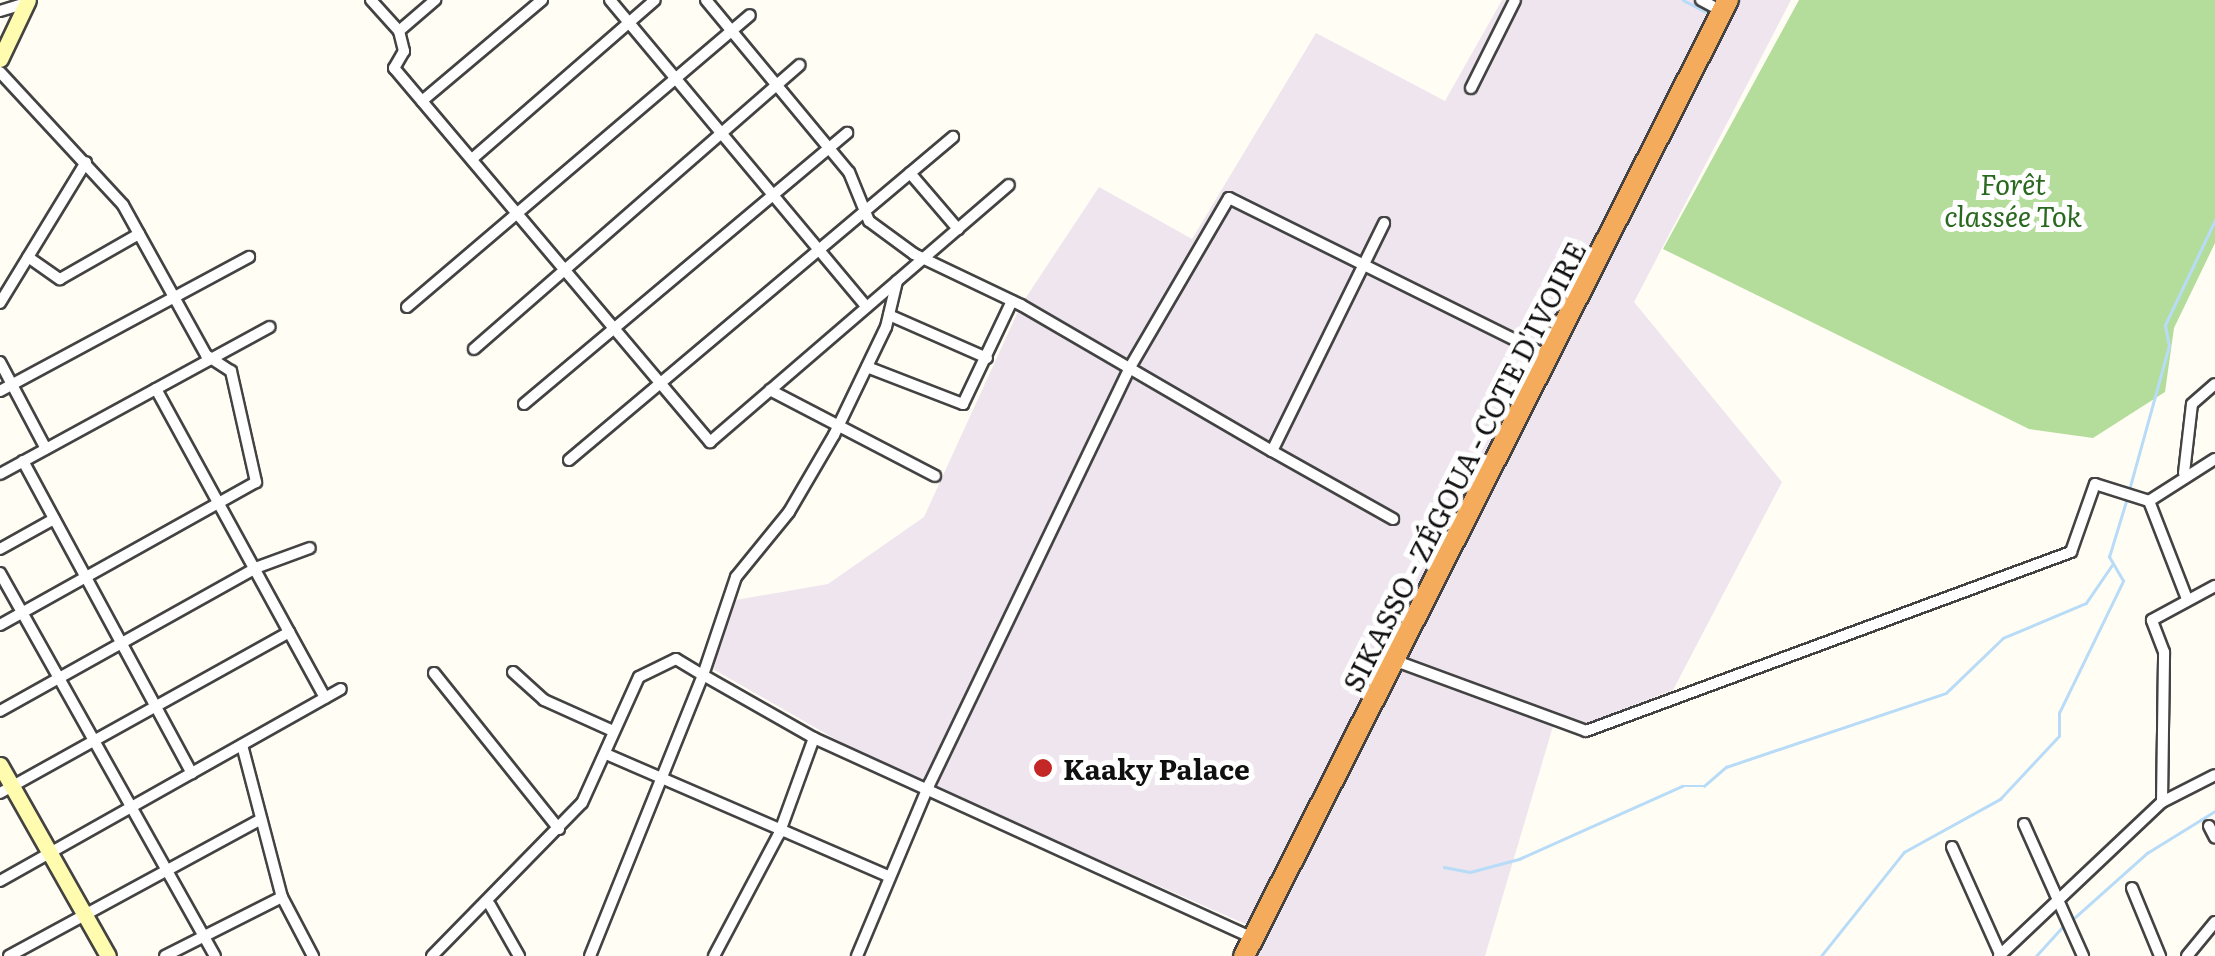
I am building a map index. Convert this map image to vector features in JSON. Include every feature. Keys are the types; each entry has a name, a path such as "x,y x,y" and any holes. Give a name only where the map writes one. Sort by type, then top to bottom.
{"highway":[{"name":"SIKASSO - ZÉGOUA - COTE D'IVOIRE","path":"1249,947 1726,6"}],"street":[{"path":"372,0 399,31 404,51 394,68 710,442 1009,185"},
{"path":"399,31 435,0"},
{"path":"422,101 542,0"},
{"path":"610,0 867,307"},
{"path":"472,160 655,0"},
{"path":"706,0 828,148 865,211 924,258 1012,301 1393,519"},
{"path":"1471,88 1515,0"},
{"path":"1701,0 1726,6"},
{"path":"0,11 24,2"},
{"path":"0,59 24,2"},
{"path":"407,308 750,16"},
{"path":"474,349 800,64"},
{"path":"0,72 86,162 139,234 174,298 238,390 256,482 0,626"},
{"path":"524,404 847,133"},
{"path":"569,460 953,137"},
{"path":"0,304 86,162"},
{"path":"910,174 958,229"},
{"path":"857,956 927,791 1129,369 1229,198 1547,356"},
{"path":"1272,451 1384,223"},
{"path":"28,257 60,279 139,234"},
{"path":"0,391 249,257"},
{"path":"590,956 704,675 736,577 789,512 839,426 889,315 897,281"},
{"path":"868,367 956,406 967,400 1012,301"},
{"path":"889,315 987,358"},
{"path":"0,474 270,327"},
{"path":"0,362 46,449"},
{"path":"2184,473 2192,404 2215,384"},
{"path":"156,390 325,698"},
{"path":"770,390 935,476"},
{"path":"2149,501 2184,473 2215,459"},
{"path":"23,462 192,773"},
{"path":"1396,661 1586,731 2071,552 2096,484 2149,501 2187,599"},
{"path":"0,549 54,519"},
{"path":"0,710 254,569 310,548"},
{"path":"0,573 201,938 216,956"},
{"path":"2162,802 2164,652 2151,625 2155,614 2215,586"},
{"path":"6,790 289,632"},
{"path":"432,956 448,950 559,829 606,754 639,677 660,663 676,659 814,738 1249,947"},
{"path":"514,672 544,700 613,731"},
{"path":"434,673 559,829"},
{"path":"0,881 341,689"},
{"path":"714,956 779,834 814,738"},
{"path":"242,745 282,897 306,954"},
{"path":"606,754 779,834 888,876"},
{"path":"0,765 6,790 50,853 108,956"},
{"path":"1952,847 2000,956 2162,802 2215,775"},
{"path":"9,956 262,819"},
{"path":"2024,824 2083,956"},
{"path":"2210,826 2215,838"},
{"path":"2132,888 2160,956"},
{"path":"165,956 282,897"},
{"path":"490,905 519,956"},
{"path":"2187,956 2215,922"}],"shaded area":[{"path":"1502,0 1791,0 1634,302 1782,482 1673,690 1587,723 1556,716 1485,956 1235,956 1250,926 870,759 713,669 730,601 828,584 924,517 1021,305 1099,187 1192,239 1316,33 1445,101"}],"green space":[{"name":"Forêt classée Tok","path":"1799,0 2215,0 2215,243 2174,328 2165,392 2093,438 2029,429 1663,249"}],"waterway":[{"path":"1683,0 1705,11"},
{"path":"2129,490 2169,346 2165,325 2215,220"},
{"path":"1821,956 1904,852 2000,799 2059,736 2059,713 2123,581 2109,557 2127,498"},
{"path":"1444,867 1470,872 1519,859 1682,786 1704,786 1726,767 1946,693 2003,638 2086,603 2112,565"},
{"path":"2072,920 2147,853 2215,811"},
{"path":"2036,956 2065,924"}],"place":[{"name":"Kaaky Palace","path":"1043,768"}]}
